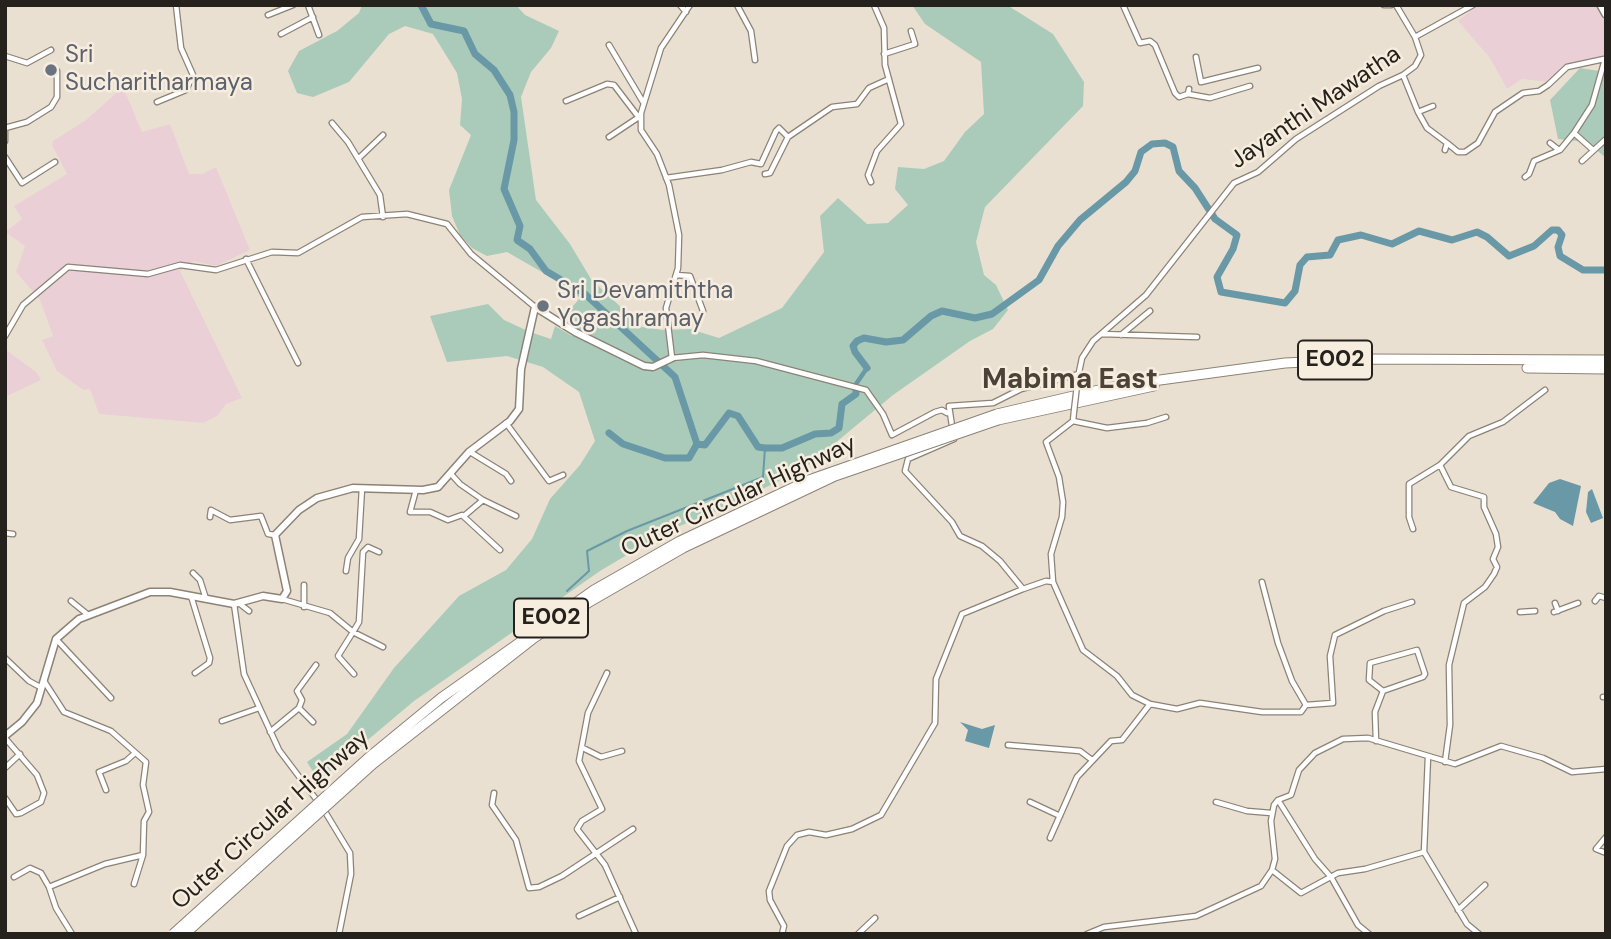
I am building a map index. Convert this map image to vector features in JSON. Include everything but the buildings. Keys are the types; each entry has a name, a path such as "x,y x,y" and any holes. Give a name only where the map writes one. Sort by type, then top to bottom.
{"highway":[{"name":"Outer Circular Highway","path":"1592,364 1606,359"},
{"name":"Outer Circular Highway","path":"173,934 410,724 530,632 594,590 681,541 809,480 998,417 1210,374 1366,364 1592,364 1606,369"},
{"name":"Outer Circular Highway","path":"185,934 373,764 514,653 591,601 683,548 806,489 998,417"}],"main road":[{"path":"1601,5 1606,14"}],"street":[{"path":"157,102 186,90 193,75 181,48 176,5"},
{"path":"268,15 293,5"},
{"path":"308,5 319,35"},
{"path":"680,5 686,12"},
{"path":"671,360 666,308 680,257 679,235 666,178 657,154 644,137 640,118 661,48 690,5"},
{"path":"737,5 751,32 755,60"},
{"path":"871,182 868,175 877,151 901,124 884,54 884,28 874,5"},
{"path":"1123,5 1140,43 1150,41 1155,45 1179,97 1189,92 1210,98 1250,86"},
{"path":"1384,5 1394,5 1415,37"},
{"name":"Jayanthi Mawatha","path":"1073,421 1082,358 1101,334 1146,295 1234,183 1258,172 1296,139 1379,86 1404,75 1415,66 1421,55 1415,37 1473,5"},
{"path":"281,34 313,17"},
{"path":"884,54 915,44 911,31"},
{"path":"609,46 643,102"},
{"path":"5,56 27,63 51,50"},
{"path":"1196,57 1201,82 1258,68"},
{"path":"1404,75 1427,128 1458,152 1465,152 1478,143 1495,111 1523,93 1539,91 1567,66 1605,59 1591,105 1574,133 1560,150 1534,161 1530,174 1525,177"},
{"path":"5,141 5,129 27,121 51,107 57,97 57,71"},
{"path":"765,174 770,173 788,137 832,107 857,104 869,88 889,79"},
{"path":"566,101 612,84 640,118"},
{"path":"1418,112 1433,106"},
{"path":"609,137 640,118"},
{"path":"332,123 380,195 383,217"},
{"path":"666,178 722,170 751,162 761,163 779,128 788,137"},
{"path":"1574,133 1593,150"},
{"path":"358,159 383,135"},
{"path":"1582,161 1606,139"},
{"path":"1445,150 1447,143"},
{"path":"1550,143 1560,150"},
{"path":"5,157 22,183 55,162"},
{"path":"5,336 29,299 68,267 148,274 180,265 216,270 272,251 298,253 362,217 407,214 447,224 471,254 535,307 575,332 653,368 671,360 703,355 756,361 866,390 883,414 892,435 935,412 942,410 947,413"},
{"path":"246,259 298,363"},
{"path":"676,275 690,275 704,311"},
{"path":"275,535 286,521 317,498 362,488 438,487 469,452 506,423 519,409 521,369 535,307"},
{"path":"1121,335 1150,311"},
{"path":"1101,334 1197,337"},
{"path":"1023,589 1000,561 982,546 960,536 951,522 905,471 908,459 954,439 947,413 949,407 993,403 1021,388 1079,375"},
{"path":"1413,529 1409,517 1409,484 1440,465 1469,436 1503,422 1545,390"},
{"path":"1166,417 1147,423 1107,428 1073,421 1046,442 1059,477 1063,502 1062,517 1051,554 1053,582 1083,650 1118,676 1132,695 1150,704 1177,709 1200,703 1294,715 1301,712 1306,705"},
{"path":"506,423 549,481 563,475"},
{"path":"469,452 506,474 511,481"},
{"path":"1440,465 1451,487 1483,497 1498,547 1493,559 1497,567 1494,574 1485,587 1464,603 1449,664 1450,724 1445,762"},
{"path":"451,474 483,500 516,516"},
{"path":"346,571 348,558 359,539 362,488"},
{"path":"417,489 411,512 430,512 448,520 464,516 483,500"},
{"path":"210,517 211,510 219,512 223,519 261,516 268,534 275,535"},
{"path":"464,516 500,550"},
{"path":"5,533 13,534"},
{"path":"275,535 287,591 282,600"},
{"path":"354,674 338,656 359,622 364,548 373,548 379,552"},
{"path":"193,573 207,591 206,600"},
{"path":"782,934 783,926 769,900 769,891 787,846 797,835 809,832 826,835 852,829 881,815 935,723 936,679 962,614 1023,589 1046,581 1053,582"},
{"path":"1262,582 1278,643 1292,681 1306,705"},
{"path":"304,584 304,607"},
{"path":"5,798 16,814 35,807 43,799 37,775 5,737 31,712 43,684 56,639 72,624 87,614 150,592 237,604 249,611"},
{"path":"191,596 210,657 209,663 195,673"},
{"path":"237,604 263,596 331,613 353,632 383,647"},
{"path":"1595,601 1594,598 1599,596 1606,598"},
{"path":"71,601 87,614"},
{"path":"1306,705 1333,703 1330,656 1335,635 1384,611 1412,602"},
{"path":"1555,603 1556,612 1578,603"},
{"path":"237,604 244,674 259,708 279,750 332,821 350,853 351,874 339,934"},
{"path":"1520,612 1535,611"},
{"path":"56,639 111,698"},
{"path":"1376,741 1375,712 1383,691 1425,676 1417,650 1368,665 1369,680 1383,691"},
{"path":"5,658 29,681 43,684 64,712 111,731 146,763 143,785 149,812 144,821 143,855 134,884"},
{"path":"270,732 299,708 302,700 297,691 316,664"},
{"path":"607,673 588,713 579,761 602,809 582,821 577,829 597,854 636,934"},
{"path":"1050,838 1077,777 1111,741 1122,740 1150,704"},
{"path":"222,721 259,708"},
{"path":"299,708 313,722"},
{"path":"1087,934 1104,927 1196,916 1261,886 1272,870 1275,859 1271,813 1278,800 1291,795 1299,770 1322,748 1343,739 1376,741 1445,762 1464,762 1501,746 1543,758 1572,772 1606,769"},
{"path":"1008,745 1080,751 1091,760"},
{"path":"583,748 601,757 622,751"},
{"path":"106,790 99,772 126,761 135,753"},
{"path":"5,768 20,754"},
{"path":"1428,757 1424,852 1458,910 1479,934"},
{"path":"494,793 492,804 516,840 529,888 539,887 597,854 633,829"},
{"path":"1278,800 1315,859 1331,877 1353,917 1369,934"},
{"path":"1030,802 1060,816"},
{"path":"1216,802 1247,811 1271,813"},
{"path":"1606,837 1595,849 1606,853"},
{"path":"1272,870 1297,893 1331,877 1424,852"},
{"path":"49,887 105,863 143,855"},
{"path":"14,877 30,868 35,869 49,887 56,908 71,933"},
{"path":"1458,910 1485,885"},
{"path":"579,916 620,897"},
{"path":"858,934 875,918"}],"shaded area":[{"path":"1478,5 1598,5 1606,18 1606,58 1567,65 1548,82 1522,79 1507,89 1490,58 1458,21"},
{"path":"123,87 142,132 170,124 189,174 202,174 216,167 250,250 216,266 194,261 180,271 242,398 226,404 217,416 203,423 99,414 90,389 83,390 57,371 42,340 53,336 40,300 16,272 25,246 5,232 22,219 14,206 67,174 52,145 53,141 86,120"},
{"path":"5,349 36,372 41,380 5,397"}],"green space":[{"path":"362,5 516,5 525,15 559,31 551,48 531,72 521,97 536,200 570,244 591,279 642,327 663,330 690,329 719,338 782,308 824,252 820,216 838,198 867,224 888,223 908,205 895,189 898,167 924,169 944,161 965,132 984,114 981,62 925,24 912,5 1007,5 1053,34 1084,82 1083,106 985,207 976,242 984,275 996,285 1008,310 993,329 970,341 893,395 805,468 720,510 667,531 600,571 414,701 319,781 307,762 347,734 394,668 459,596 506,570 532,539 550,499 580,465 595,441 579,392 543,367 507,356 447,362 430,316 488,304 504,320 551,339 555,326 572,336 576,329 561,320 580,298 561,283 507,252 487,256 472,248 460,235 452,216 449,190 471,135 460,125 462,99 457,73 433,34 405,26 389,34 349,82 313,97 297,93 288,71 299,51 337,31 359,13"},
{"path":"1580,68 1606,72 1606,158 1587,142 1558,139 1550,100"}],"water":[{"path":"1560,479 1581,486 1573,526 1560,519 1555,512 1533,503 1549,483"},
{"path":"1592,489 1603,518 1591,523 1586,512 1588,492"},
{"path":"960,722 982,729 995,725 989,748 965,741 968,730"}],"waterway":[{"path":"421,5 431,24 464,31 475,54 494,70 510,95 514,112 514,140 504,189 520,226 517,240 530,249 546,271 585,294 675,377 697,444 705,445 729,413 738,416 758,447 782,448 815,434 831,433 839,428 842,404 856,394 856,388"},
{"path":"867,368 855,352 853,346 857,341 864,338 886,342 903,340 931,316 942,311 975,318 992,314 1039,280 1058,246 1080,220 1126,182 1135,171 1141,152 1152,144 1165,143 1173,147 1179,171 1195,188 1215,219 1237,235 1233,249 1217,277 1221,292 1285,303 1295,291 1300,265 1307,257 1330,255 1338,240 1361,235 1392,244 1419,231 1452,240 1477,232 1509,256 1534,246 1552,230 1558,230 1562,235 1558,247 1560,256 1583,270 1606,270"},
{"path":"856,384 867,368"},
{"path":"609,433 623,444 665,458 689,458 697,444"},
{"path":"567,591 589,571 587,551 627,531 763,477 765,448"}],"place":[{"name":"Sri Sucharitharmaya","path":"51,70"},
{"name":"Sri Devamiththa Yogashramay","path":"543,306"}],"district":[{"name":"Mabima East","path":"1070,381"}]}
